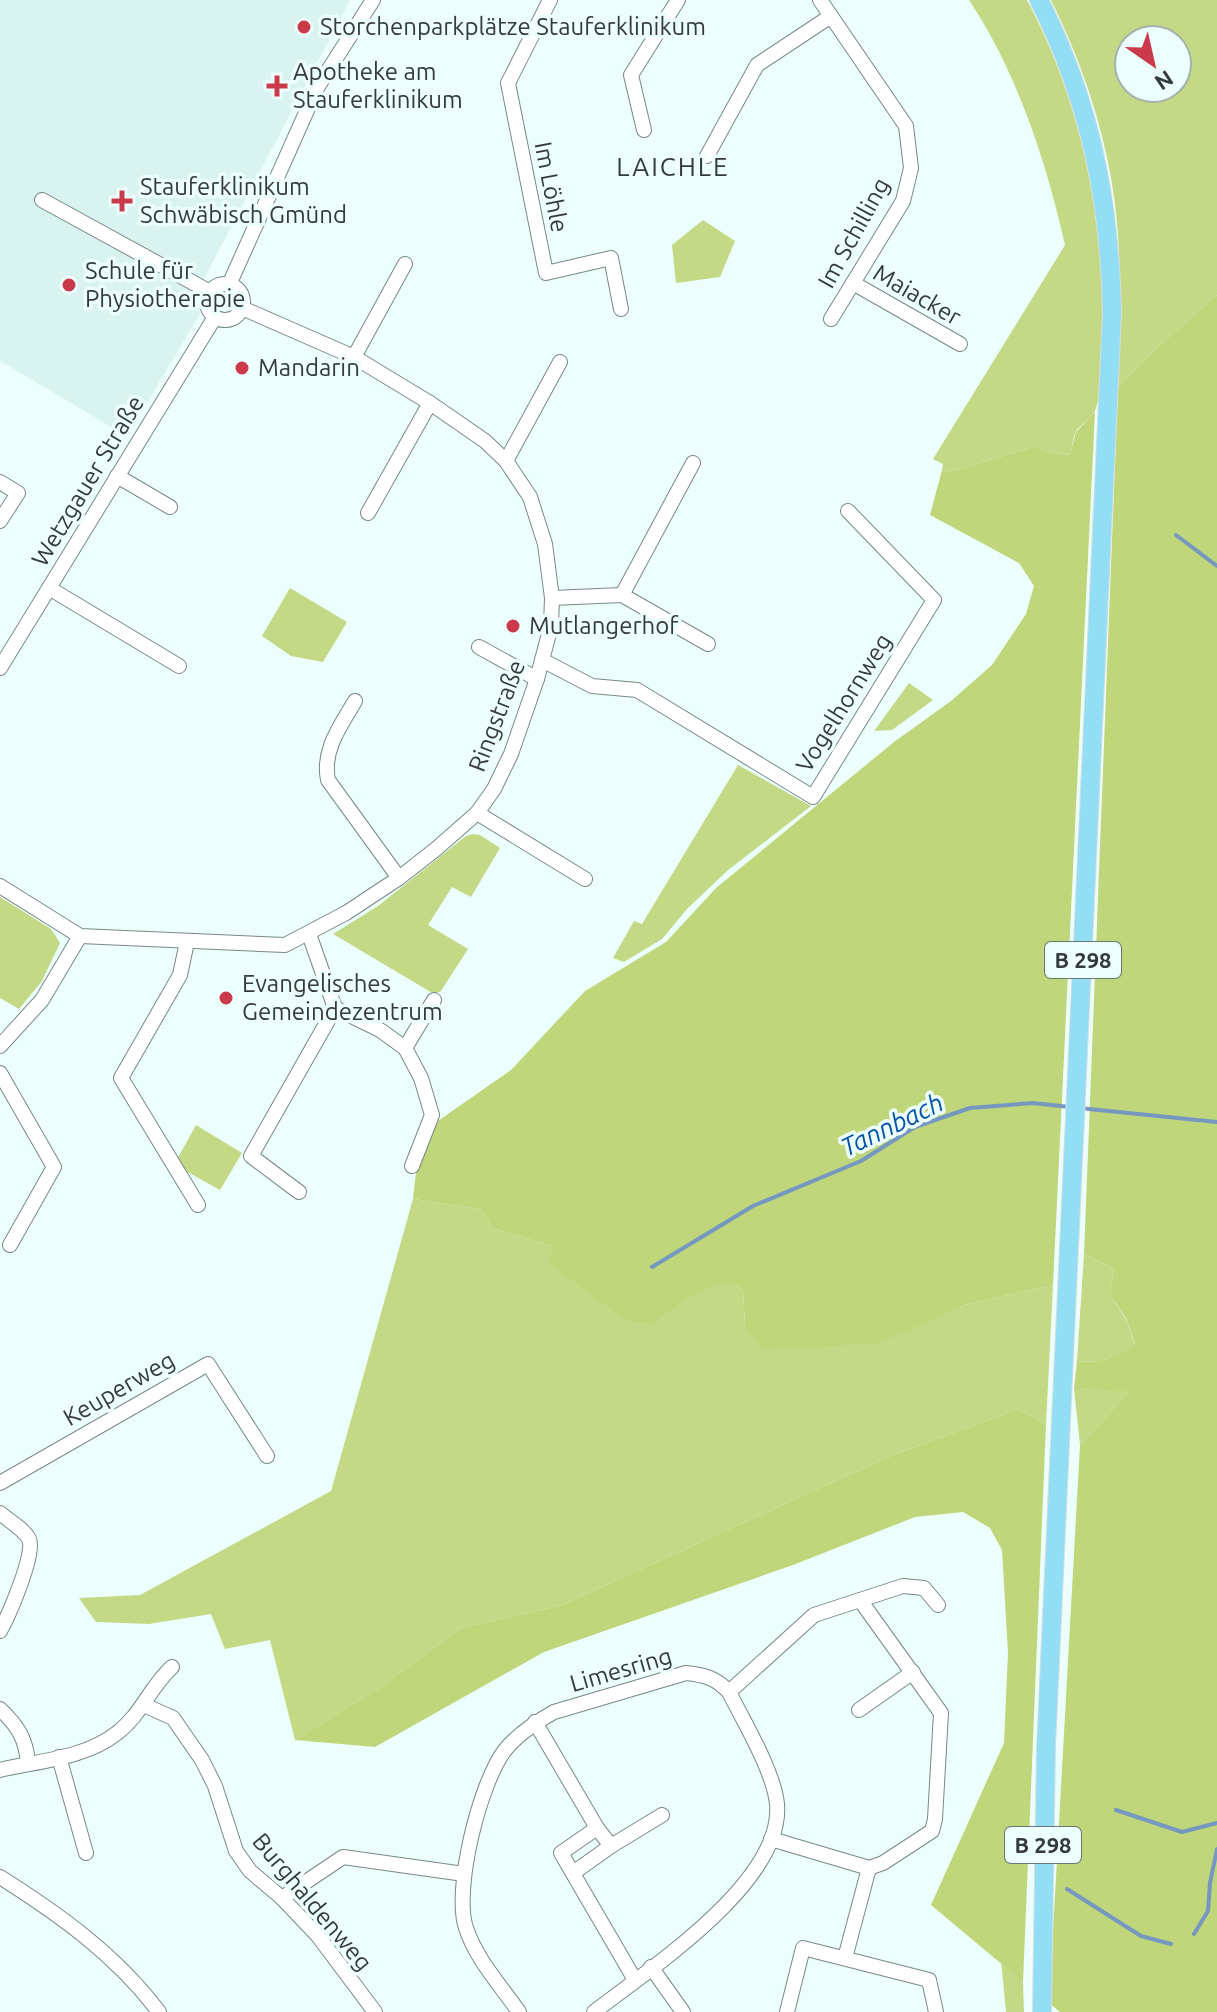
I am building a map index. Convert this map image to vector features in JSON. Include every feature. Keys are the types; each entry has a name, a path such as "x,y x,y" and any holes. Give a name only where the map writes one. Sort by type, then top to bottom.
{"main road":[{"name":"B 298","path":"1039,0 1076,87 1092,140 1105,199 1111,256 1112,313 1043,1831 1042,2012"}],"street":[{"path":"229,285 317,88 373,0"},
{"name":"Im Löhle","path":"550,0 508,83 546,273 611,258 621,309"},
{"path":"644,130 631,75 678,0"},
{"name":"Im Schilling","path":"820,0 906,126 911,168 903,201 831,319"},
{"path":"707,156 757,65 831,16"},
{"path":"42,200 210,292"},
{"path":"354,357 405,264"},
{"name":"Maiacker","path":"853,283 960,344"},
{"path":"218,285 229,285 242,296 242,308 231,319 215,317 208,309 210,292 218,285"},
{"name":"Ringstraße","path":"0,886 80,936 285,945 346,913 399,878 477,813 494,789 511,754 537,679 551,626 552,598 545,544 530,497 506,461 485,441 430,403 354,357 242,308"},
{"name":"Wetzgauer Straße","path":"0,668 215,317"},
{"path":"506,461 560,362"},
{"path":"368,513 430,403"},
{"path":"622,595 693,463"},
{"path":"117,476 170,507"},
{"path":"0,482 18,493 0,521"},
{"name":"Vogelhornweg","path":"542,660 592,686 637,690 813,797 934,600 848,511"},
{"path":"49,588 179,666"},
{"path":"552,598 622,595 708,644"},
{"path":"479,647 537,679"},
{"path":"355,701 327,755 325,766 328,780 399,878"},
{"path":"477,813 585,879"},
{"path":"309,934 335,1008 380,1030 405,1048 421,1078 432,1115 412,1166"},
{"path":"0,1046 42,1000 80,936"},
{"path":"187,942 180,975 121,1078 198,1205"},
{"path":"405,1048 434,1000"},
{"path":"299,1192 251,1156 335,1008"},
{"path":"0,1073 54,1167 10,1245"},
{"name":"Keuperweg","path":"0,1483 208,1364 267,1456"},
{"path":"0,1513 28,1537 31,1545 21,1585 0,1631"},
{"path":"594,2012 724,1908 751,1878 771,1839 777,1820 777,1802 772,1783 729,1692 814,1615 903,1586 924,1588 938,1605"},
{"path":"771,1839 869,1868 883,1863 932,1831 941,1713 860,1600"},
{"path":"0,1770 84,1751 117,1734 144,1705 152,1687 172,1667"},
{"path":"859,1710 913,1672"},
{"name":"Limesring","path":"519,2012 475,1948 462,1911 464,1874 487,1784 504,1751 535,1722 573,1706 686,1673 706,1675 719,1681 729,1692"},
{"name":"Burghaldenweg","path":"144,1705 173,1718 202,1760 215,1786 236,1851 250,1871 282,1898 318,1936 375,2012"},
{"path":"0,1709 17,1725 26,1743 28,1763"},
{"path":"535,1722 597,1828 611,1846"},
{"path":"59,1757 86,1853"},
{"path":"573,1873 662,1815"},
{"path":"597,1828 561,1853 635,1980"},
{"path":"282,1898 343,1857 464,1874"},
{"path":"845,1958 869,1868"},
{"path":"0,1877 54,1911 97,1945 159,2012"},
{"path":"787,2012 803,1948 929,1980 936,2012"},
{"path":"651,1967 683,2012"}],"shaded area":[{"name":"Stauferklinikum Schwäbisch Gmünd","path":"0,0 350,0 207,273 197,299 200,314 129,433 123,434 0,361"}],"green space":[{"path":"969,0 1027,0 1061,77 1085,157 1093,198 1099,240 1104,345 1096,408 1076,431 1070,455 1044,452 1036,446 949,472 942,470 943,464 933,459 1065,245 1049,181 1028,118 1002,57"},
{"path":"1051,0 1217,0 1217,295 1154,350 1118,388 1120,270 1113,187 1098,123 1078,60"},
{"path":"703,220 735,241 720,277 676,283 672,245"},
{"path":"1217,295 1217,2012 1060,2012 1049,2003 1080,1445 1130,1391 1074,1389 1077,1361 1108,1359 1135,1344 1126,1318 1110,1295 1114,1269 1084,1254 1118,388 1154,350"},
{"path":"1095,412 1053,1285 964,1305 879,1343 762,1350 745,1326 743,1292 739,1286 716,1286 705,1290 656,1323 627,1321 550,1264 552,1246 492,1228 481,1209 413,1199 417,1163 435,1123 511,1070 585,991 666,942 716,888 992,665 1026,614 1034,586 1019,563 930,515 942,470 949,472 1036,446 1044,452 1070,455 1076,432"},
{"path":"290,588 347,622 323,662 291,656 262,636"},
{"path":"909,683 933,700 892,730 874,731"},
{"path":"738,765 811,806 727,871 687,909 662,939 624,962 613,958 634,921 642,924"},
{"path":"473,834 500,848 471,897 452,887 428,925 468,949 441,991 434,994 333,934 378,906 466,836"},
{"path":"0,897 51,929 60,943 42,981 19,1009 0,998"},
{"path":"196,1125 242,1153 220,1190 182,1169 176,1161"},
{"path":"413,1199 481,1209 492,1228 552,1246 656,1323 694,1295 716,1286 739,1286 743,1292 745,1326 922,1323 964,1305 1053,1285 1046,1425 1019,1409 893,1455 562,1605 461,1628 382,1686 295,1740 270,1640 225,1649 211,1614 149,1624 96,1622 79,1598 140,1595 331,1491"},
{"path":"1084,1254 1114,1269 1110,1295 1126,1319 1135,1345 1114,1357 1093,1362 1077,1361"},
{"path":"1074,1389 1131,1390 1080,1445"},
{"path":"1019,1409 1046,1425 1023,1982 931,1905 1004,1743 1008,1653 1002,1550 990,1528 963,1512 915,1517 793,1565 544,1652 375,1747 295,1740 382,1686 461,1628 562,1605 893,1455"},
{"path":"1001,1961 1023,1982 1024,2012 1006,2012"}],"waterway":[{"path":"1176,535 1217,566"},
{"name":"Tannbach","path":"652,1267 753,1206 861,1161 915,1127 970,1108 1033,1103 1070,1107"},
{"name":"Tannbach","path":"1079,1108 1217,1122"},
{"path":"1116,1810 1182,1832 1217,1823"},
{"path":"1194,1934 1208,1911 1217,1849"},
{"path":"1067,1889 1141,1936 1171,1944"}],"place":[{"name":"Storchenparkplätze Stauferklinikum","path":"304,27"},
{"name":"Apotheke am Stauferklinikum","path":"277,86"},
{"name":"Stauferklinikum Schwäbisch Gmünd","path":"122,201"},
{"name":"Schule für Physiotherapie","path":"69,285"},
{"name":"Mandarin","path":"242,368"},
{"name":"Mutlangerhof","path":"513,626"},
{"name":"Evangelisches Gemeindezentrum","path":"226,998"}],"district":[{"name":"LAICHLE","path":"673,167"}]}
